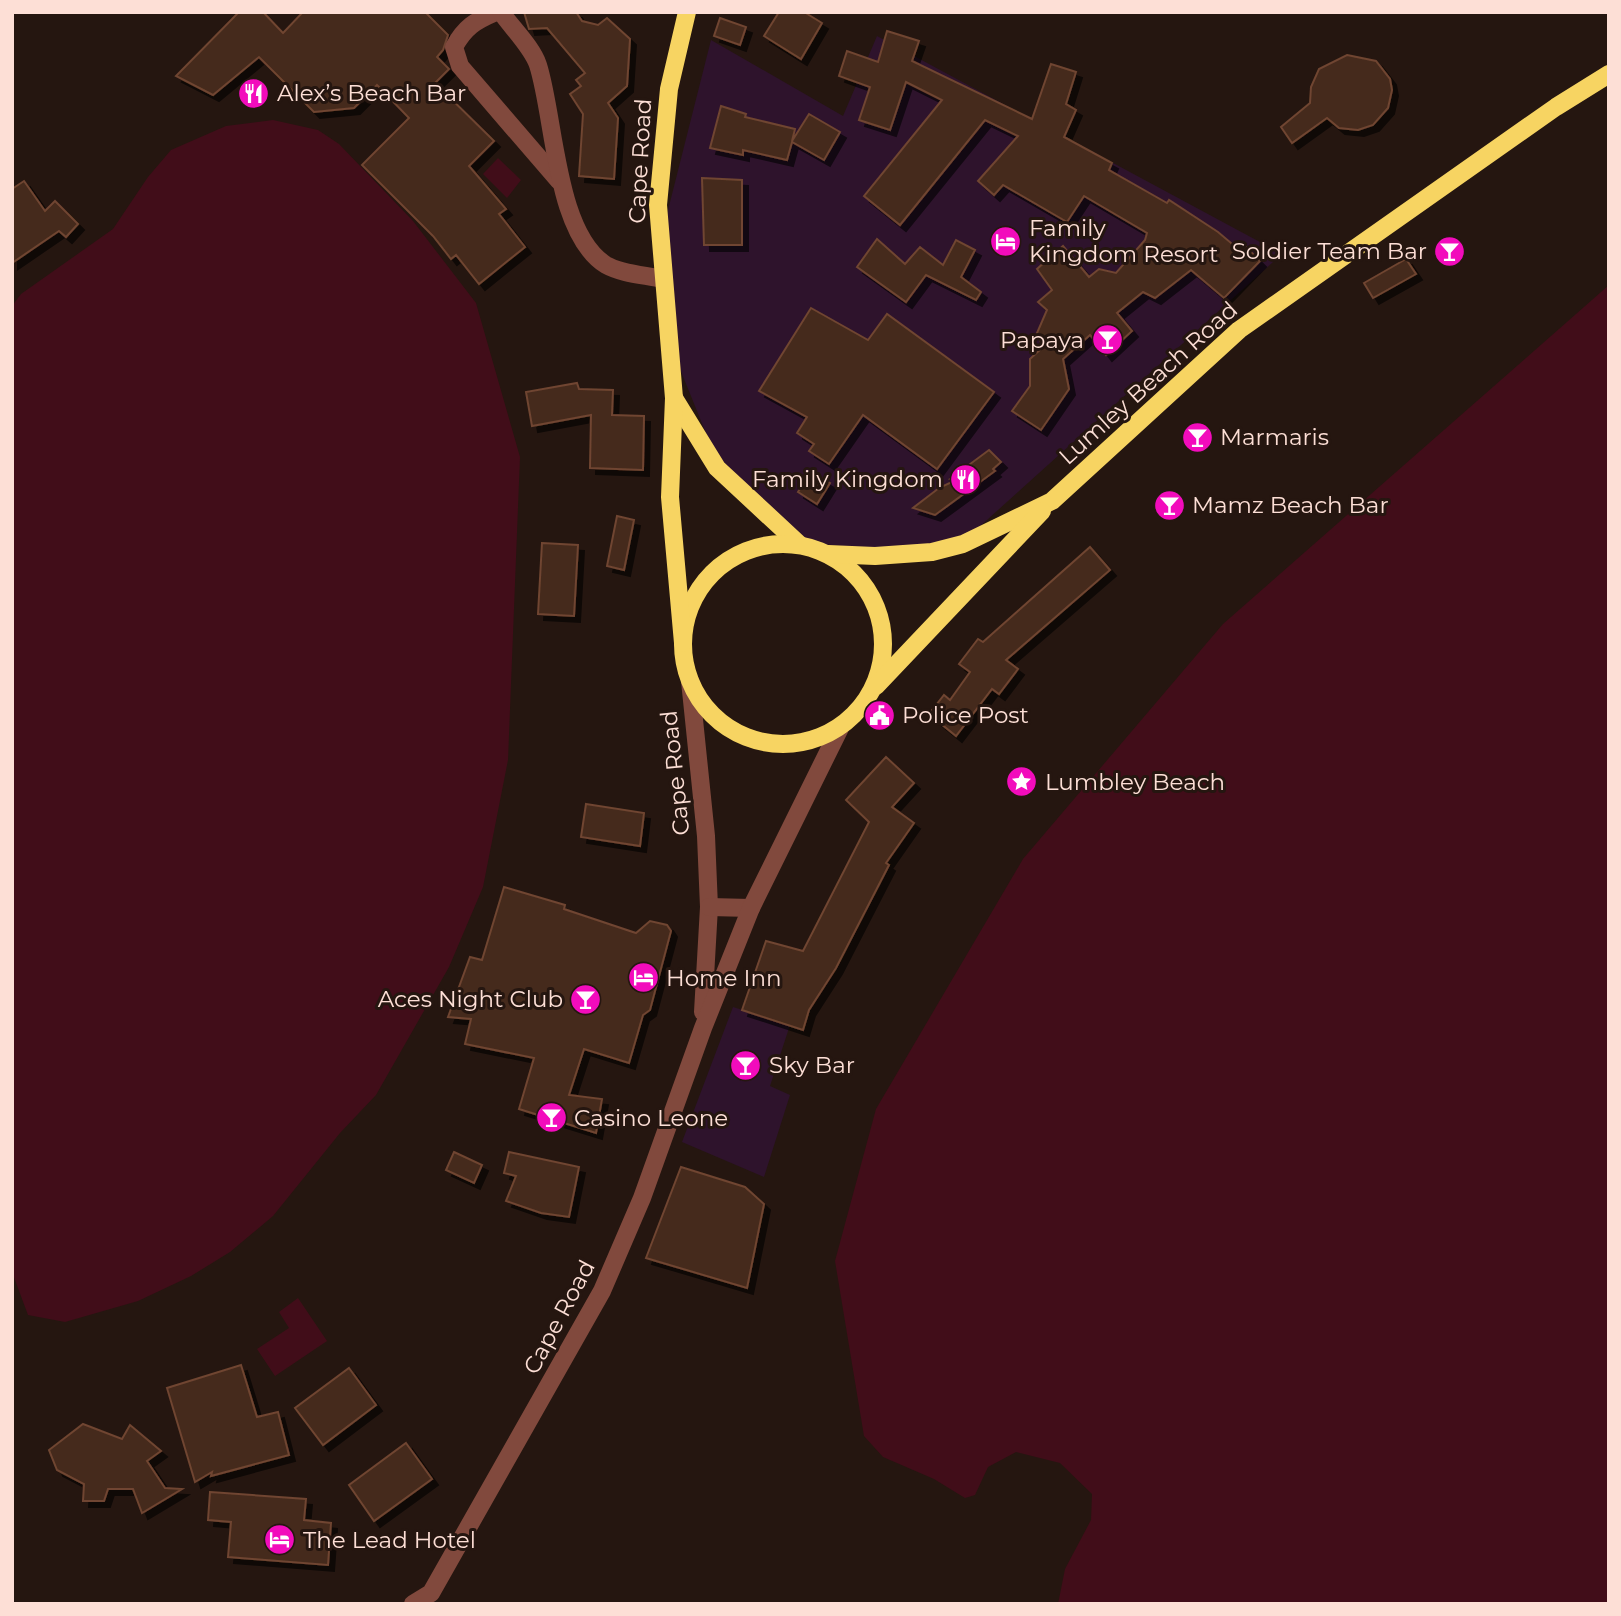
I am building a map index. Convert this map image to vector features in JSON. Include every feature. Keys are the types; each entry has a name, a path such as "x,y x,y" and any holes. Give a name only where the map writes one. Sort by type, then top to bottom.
{"main road":[{"name":"Cape Road","path":"683,643 670,497 674,398 663,279 659,193 669,89 687,12"},
{"name":"Lumley Beach Road","path":"828,554 875,556 932,552 963,544 1052,501 1239,330 1556,107 1609,74"},
{"path":"674,398 717,468 800,545"},
{"path":"873,689 884,651 879,612 859,578 828,554 800,545 771,545 753,550 720,567 701,588 689,614 683,643 690,681 709,711 737,734 771,744 807,743 840,728 859,711 873,689 1052,501"}],"street":[{"path":"561,183 460,66 454,47 462,33 473,22 499,12 538,63 561,183 583,242 603,263 613,268 663,279"},
{"name":"Cape Road","path":"690,681 706,836 709,907 702,1028"},
{"name":"Cape Road","path":"413,1604 431,1598 602,1291 667,1135 702,1028 751,908 840,728"},
{"path":"709,907 751,908"}],"shaded area":[{"path":"877,36 1282,254 947,556 810,543 716,458 676,359 667,214 711,40 843,116"},
{"path":"273,120 318,130 339,144 413,221 476,303 520,457 508,760 483,887 449,967 376,1095 340,1133 273,1216 230,1252 191,1276 138,1301 65,1322 28,1315 12,1272 12,306 21,294 113,229 148,177 171,150 226,126"},
{"path":"498,158 521,180 507,198 483,174"},
{"path":"1609,285 1609,1604 1058,1604 1065,1569 1091,1520 1092,1494 1060,1463 1016,1452 988,1467 975,1495 965,1498 934,1479 883,1457 864,1436 835,1261 876,1109 1023,859 1223,624"},
{"path":"733,1007 790,1025 770,1086 790,1095 764,1177 682,1142"},
{"path":"298,1298 327,1341 275,1376 257,1349 289,1328 279,1312"}],"building":[{"path":"239,12 263,12 283,33 303,12 425,12 448,35 443,50 437,57 449,69 435,83 494,141 469,166 506,209 499,214 525,247 479,284 456,255 451,259 433,236 362,165 409,118 377,85 354,108 314,112 259,57 213,95 176,76"},
{"path":"524,12 576,12 582,21 598,25 607,18 630,39 627,86 608,103 618,118 614,179 579,176 583,114 570,94 581,86 576,80 585,73 547,28 529,29"},
{"path":"779,12 804,12 822,23 801,59 764,36"},
{"path":"720,18 746,27 740,45 714,36"},
{"path":"887,31 919,41 912,61 1032,119 1051,64 1076,72 1066,104 1076,110 1064,137 1112,163 1109,170 1167,203 1169,200 1218,232 1238,249 1243,244 1260,261 1224,298 1191,270 1155,298 1143,292 1117,313 1132,331 1106,355 1090,335 1063,359 1069,389 1041,430 1012,411 1030,386 1030,359 1043,347 1037,333 1047,310 1038,302 1052,290 1037,269 1063,246 1089,277 1099,269 1116,273 1145,240 1147,233 1084,196 1067,222 1003,185 994,195 978,181 1018,136 985,120 900,225 864,196 942,100 906,82 890,130 859,120 870,87 839,76 847,51 878,62"},
{"path":"1347,55 1376,61 1390,79 1392,90 1388,108 1373,125 1358,130 1339,128 1327,118 1292,143 1281,127 1310,103 1311,87 1319,69"},
{"path":"721,106 746,114 745,117 795,129 792,141 809,114 840,132 824,160 792,142 787,160 743,150 743,155 710,148"},
{"path":"702,178 742,180 742,245 704,245"},
{"path":"24,181 45,211 55,201 78,224 66,237 59,231 12,263 12,189"},
{"path":"877,239 905,264 920,247 943,265 956,240 975,250 961,277 981,292 976,300 926,275 906,302 857,267"},
{"path":"1406,259 1416,274 1373,298 1364,283"},
{"path":"811,308 868,340 887,314 994,392 937,469 863,415 829,464 809,451 814,444 797,433 807,417 759,391"},
{"path":"577,383 579,389 613,390 612,415 644,416 643,470 590,468 591,415 532,426 526,392"},
{"name":"Family Kingdom","path":"989,450 1001,462 993,469 995,471 935,515 913,508 939,488 954,481 950,479"},
{"path":"811,472 830,483 817,504 798,492"},
{"path":"617,516 634,520 624,570 607,566"},
{"path":"542,543 578,545 574,616 538,614"},
{"path":"1090,547 1110,570 1006,660 1018,669 999,694 992,689 956,736 929,714 944,695 950,700 970,672 959,664 978,639 983,642"},
{"path":"886,757 914,783 892,807 914,823 886,863 889,865 836,968 809,1010 803,1030 742,1010 766,941 803,951 869,822 846,800"},
{"path":"586,804 644,813 640,846 581,837"},
{"path":"504,887 565,905 564,909 636,933 650,921 667,925 671,931 650,1010 643,1015 629,1063 584,1049 569,1095 602,1099 596,1133 519,1109 534,1058 465,1044 471,1019 448,1017 470,957 482,960"},
{"path":"454,1152 482,1165 474,1183 446,1170"},
{"path":"509,1152 579,1167 569,1217 541,1213 506,1201 516,1176 504,1173"},
{"path":"681,1167 745,1187 764,1204 747,1288 646,1258"},
{"path":"241,1365 257,1417 278,1412 289,1455 211,1476 212,1472 195,1482 167,1388"},
{"path":"349,1368 376,1405 323,1445 295,1408"},
{"path":"83,1424 122,1439 130,1425 161,1451 147,1461 165,1488 182,1489 142,1513 133,1489 108,1489 104,1501 83,1501 84,1484 57,1470 49,1450"},
{"path":"406,1443 432,1479 374,1521 349,1485"},
{"name":"The Lead Hotel","path":"210,1492 306,1499 304,1520 331,1523 328,1565 228,1557 231,1522 208,1520"}],"place":[{"name":"Alex’s Beach Bar","path":"254,93"},
{"name":"Family Kingdom Resort","path":"1006,241"},
{"name":"Soldier Team Bar","path":"1450,251"},
{"name":"Papaya","path":"1107,340"},
{"name":"Marmaris","path":"1197,437"},
{"name":"Family Kingdom","path":"966,479"},
{"name":"Mamz Beach Bar","path":"1169,505"},
{"name":"Police Post","path":"879,715"},
{"name":"Lumbley Beach","path":"1022,782"},
{"name":"Home Inn","path":"643,978"},
{"name":"Aces Night Club","path":"586,999"},
{"name":"Sky Bar","path":"746,1065"},
{"name":"Casino Leone","path":"551,1118"},
{"name":"The Lead Hotel","path":"280,1540"}]}
